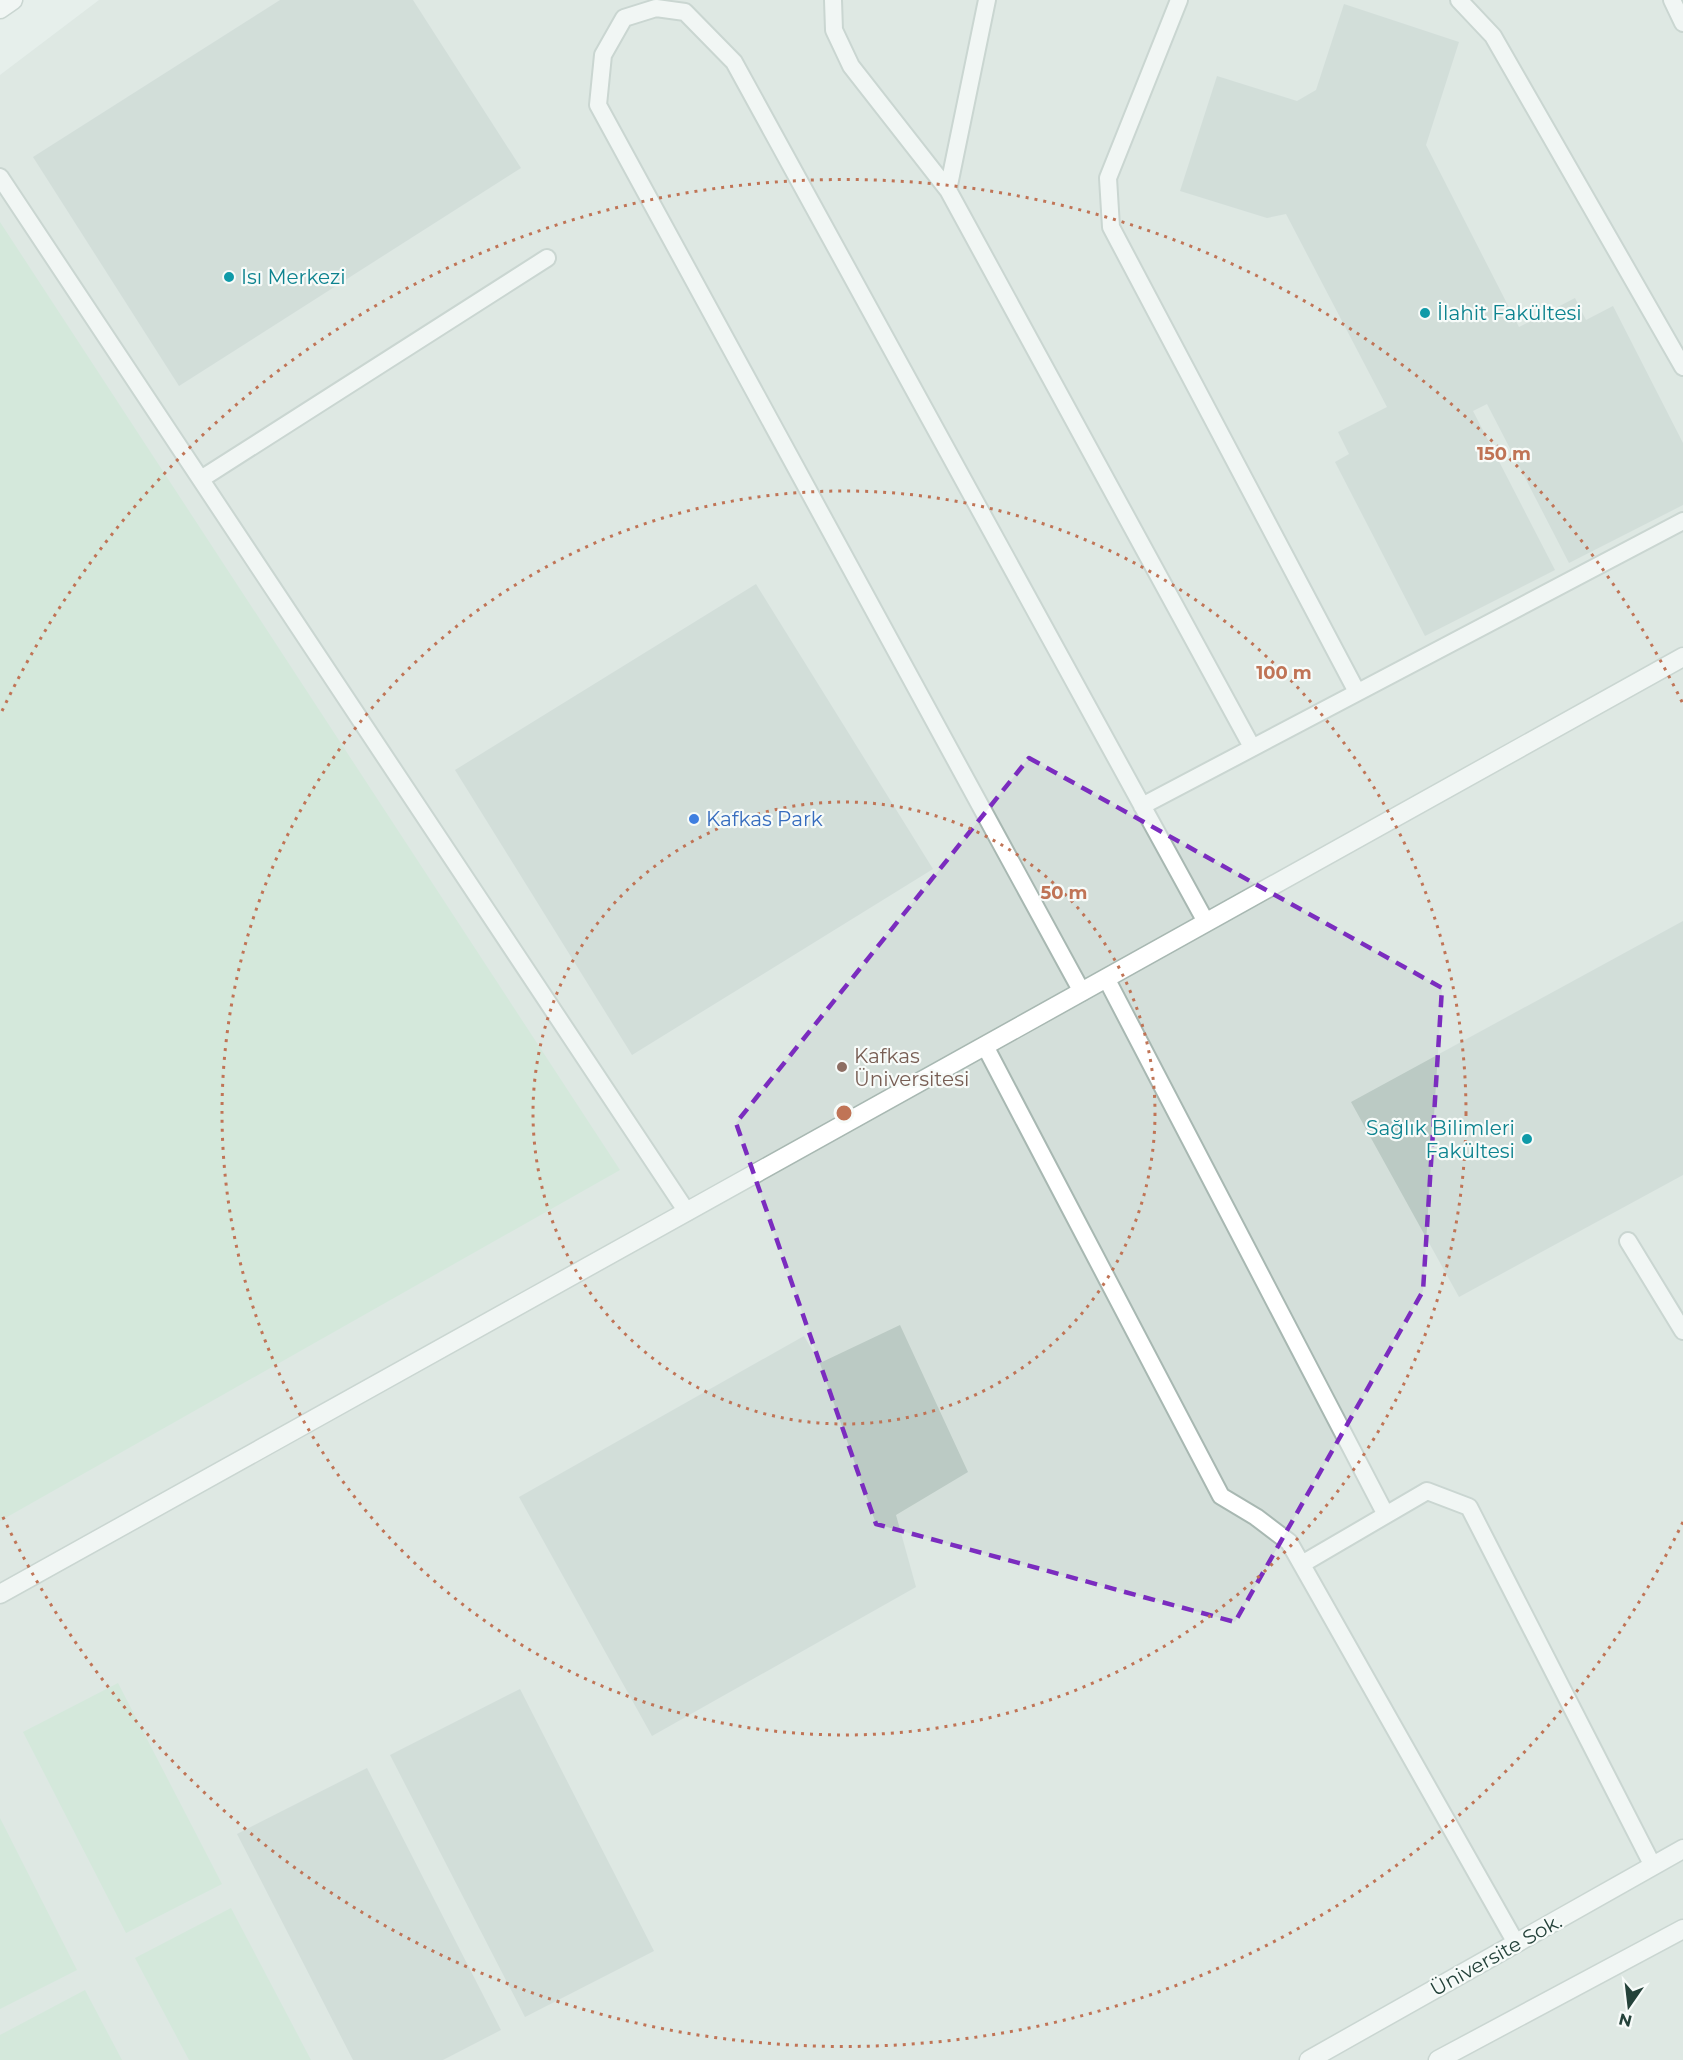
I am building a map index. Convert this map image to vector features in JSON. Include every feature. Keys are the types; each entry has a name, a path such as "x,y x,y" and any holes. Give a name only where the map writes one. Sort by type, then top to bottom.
{"street":[{"path":"0,9 13,0"},
{"path":"0,1594 1683,657"},
{"name":"Üniversite Sok.","path":"1309,2060 1683,1850"},
{"path":"1438,2060 1683,1929"}],"lane":[{"path":"833,0 834,30 851,66 948,190 1252,747"},
{"path":"948,190 987,0"},
{"path":"1179,0 1108,178 1111,227 1358,692"},
{"path":"1459,0 1493,36 1683,367"},
{"path":"1672,0 1683,23"},
{"path":"1082,992 598,105 603,55 624,18 656,8 685,12 734,62 1206,922"},
{"path":"0,177 687,1212"},
{"path":"201,479 547,258"},
{"path":"1142,806 1683,521"},
{"path":"1106,978 1386,1515"},
{"path":"985,1046 1221,1496 1256,1517 1289,1542 1516,1943"},
{"path":"1628,1241 1683,1331"},
{"path":"1302,1564 1427,1491 1468,1507 1653,1866"}],"highlighted area":[{"path":"1029,758 1442,988 1423,1291 1235,1622 876,1524 736,1123"}],"shaded area":[{"name":"Kafkas Üniversitesi","path":"99,0 1683,0 1683,2060 0,2060 0,75"}],"green space":[{"path":"0,222 620,1170 0,1521"},
{"path":"118,1683 222,1884 126,1933 23,1732"},
{"path":"0,1818 77,1970 0,2009"},
{"path":"231,1908 311,2060 189,2060 135,1958"},
{"path":"85,1990 122,2060 0,2060 0,2035"}],"building":[{"name":"Isı Merkezi","path":"280,0 413,0 521,168 179,386 33,157"},
{"name":"İlahit Fakültesi","path":"1344,4 1459,42 1426,145 1519,327 1575,298 1586,320 1613,306 1683,443 1683,505 1569,563 1487,404 1473,411 1555,570 1425,636 1335,462 1349,454 1338,432 1387,407 1286,214 1267,218 1180,191 1217,76 1297,101 1316,90"},
{"name":"Kafkas Park","path":"756,584 933,869 632,1055 455,770"},
{"name":"Sağlık Bilimleri Fakültesi","path":"1683,921 1683,1175 1459,1297 1351,1102"},
{"path":"900,1325 968,1472 896,1515 916,1587 652,1736 519,1497 804,1336 820,1363"},
{"path":"520,1689 654,1951 525,2017 390,1755"},
{"path":"367,1768 501,2030 443,2060 353,2060 237,1834"}],"place":[{"name":"Isı Merkezi","path":"229,277"},
{"name":"İlahit Fakültesi","path":"1425,313"},
{"name":"Kafkas Park","path":"694,819"},
{"name":"Kafkas Üniversitesi","path":"842,1067"},
{"name":"Sağlık Bilimleri Fakültesi","path":"1527,1139"}]}
